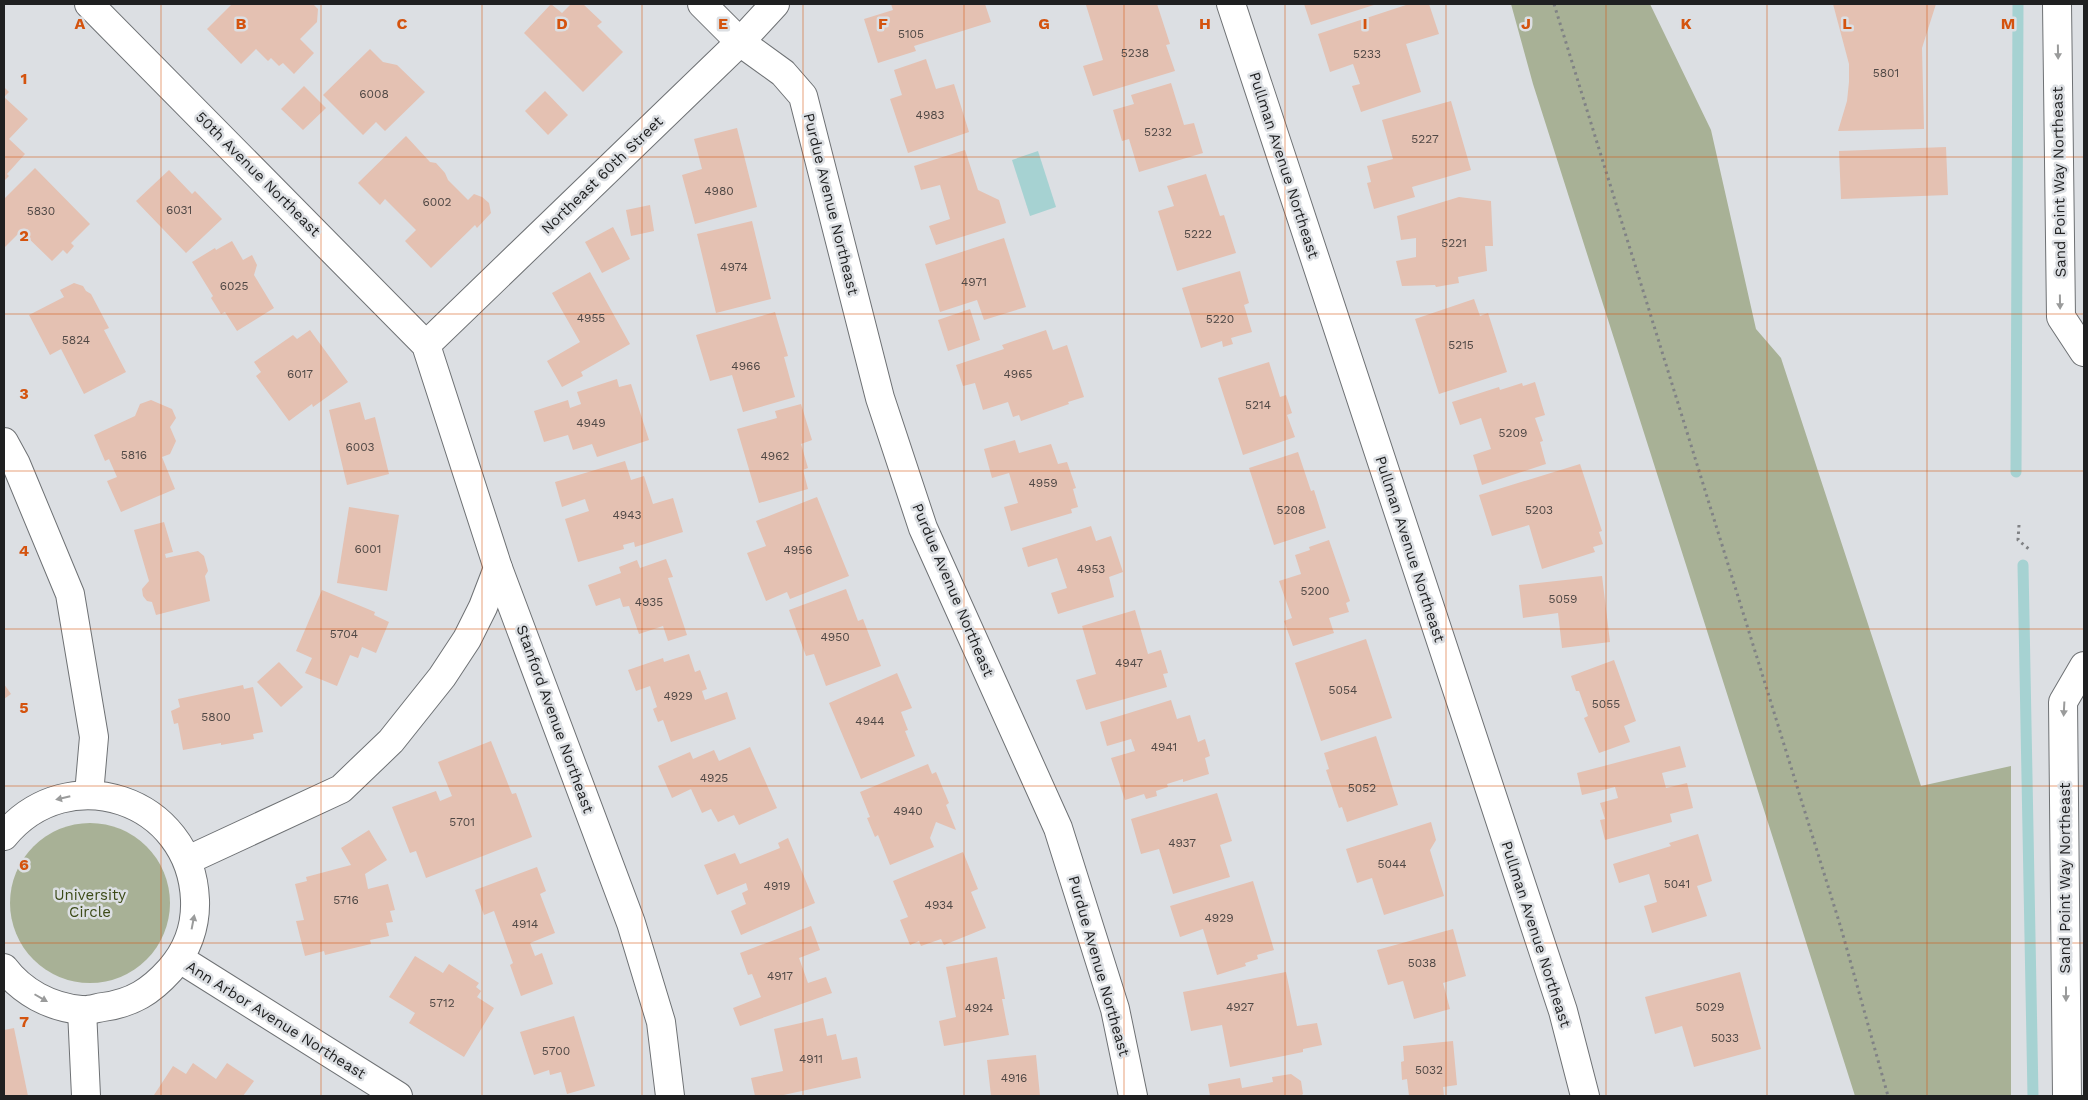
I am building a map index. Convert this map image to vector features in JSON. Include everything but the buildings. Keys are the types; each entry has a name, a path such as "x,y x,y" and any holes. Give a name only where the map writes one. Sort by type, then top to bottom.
{"street":[{"name":"50th Avenue Northeast","path":"89,4 426,345"},
{"name":"Purdue Avenue Northeast","path":"702,4 740,42 783,73 802,96 880,398 920,519 1058,828 1115,1009 1133,1096"},
{"name":"Northeast 60th Street","path":"426,345 740,42 775,4"},
{"name":"Pullman Avenue Northeast","path":"1231,4 1563,1011 1585,1096"},
{"name":"Sand Point Way Northeast","path":"2057,4 2061,317 2084,352"},
{"name":"Stanford Avenue Northeast","path":"426,345 498,568 632,923 661,1022 670,1096"},
{"path":"4,442 16,464 70,594 94,736 89,794"},
{"path":"188,860 341,789 391,741 442,677 467,640 483,607 498,568"},
{"name":"Sand Point Way Northeast","path":"2067,1096 2064,702 2084,666"},
{"path":"4,836 15,822 37,807 62,797 89,794 120,799 148,812 171,834 188,860 194,885 195,910 190,936 180,959 154,988 120,1005 82,1010 45,1002 14,981 4,968"},
{"name":"Ann Arbor Avenue Northeast","path":"180,959 398,1096"},
{"path":"82,1010 86,1096"}],"path":[{"path":"1554,4 1838,919 1888,1096"},
{"path":"2019,525 2018,540 2030,550"}],"green space":[{"path":"1511,4 1650,4 1711,130 1756,329 1781,358 1921,786 2011,766 2011,1096 1855,1096 1533,84"},
{"name":"University Circle","path":"98,823 128,832 147,846 157,858 164,872 169,887 169,919 164,934 157,948 147,960 135,970 113,980 98,983 82,983 67,980 45,970 23,948 11,919 10,895 13,880 23,858 45,836 74,824"}],"water":[{"path":"1038,151 1056,207 1030,216 1012,160"}],"waterway":[{"path":"2016,472 2018,4"},
{"path":"2023,565 2033,1096"}]}
